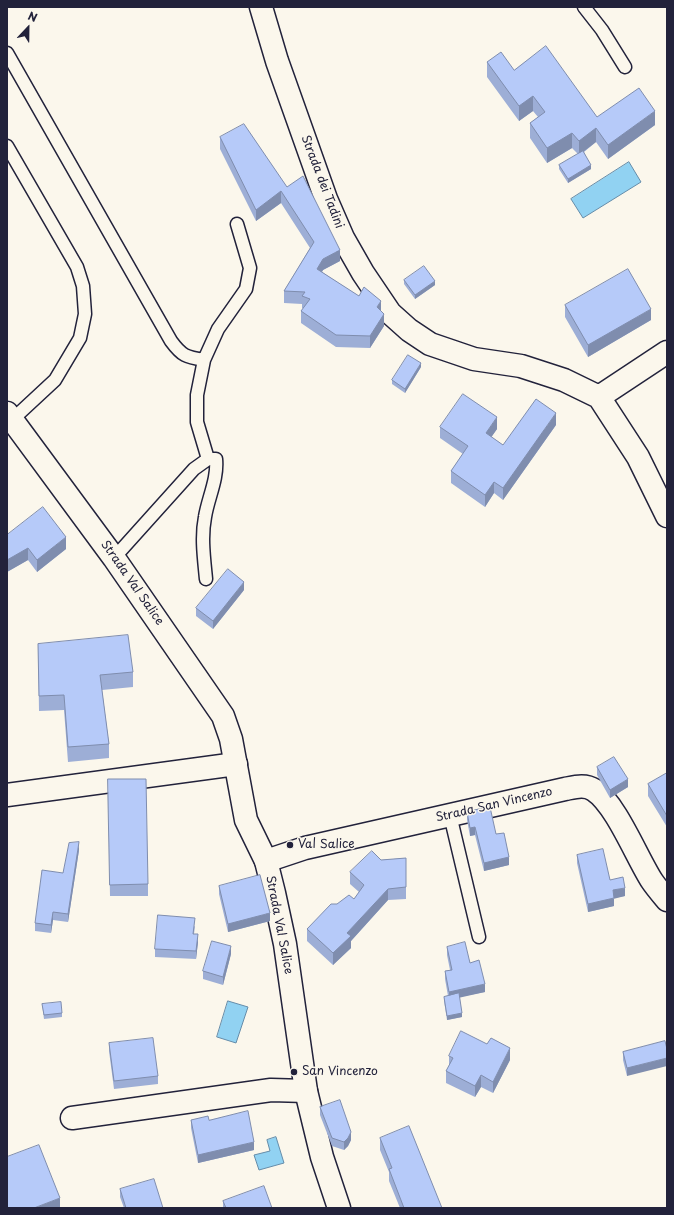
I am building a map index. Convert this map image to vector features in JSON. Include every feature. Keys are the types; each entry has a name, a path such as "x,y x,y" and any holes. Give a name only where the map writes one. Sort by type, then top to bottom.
{"street":[{"name":"Strada dei Tadini","path":"261,7 277,61 326,199 344,238 363,272 390,313 409,330 430,344 474,359 521,366 564,380 599,396"},
{"path":"667,352 599,396 638,457 667,516"},
{"name":"Strada Val Salice","path":"10,416 114,558 223,716 231,739 246,820 266,861 284,944 306,1091 322,1157 339,1208"},
{"path":"7,795 236,764"},
{"name":"Strada San Vincenzo","path":"266,861 305,848 565,788 582,786 594,790 604,798 652,881 667,900"},
{"path":"72,1118 271,1090 306,1091"}],"lane":[{"path":"584,7 602,30 625,67"},
{"path":"7,53 178,352 187,357 204,360"},
{"path":"7,146 77,267 83,286 85,314 80,338 54,380 10,416"},
{"path":"208,459 197,422 196,395 204,360 218,329 246,289 250,268 237,224"},
{"path":"114,558 194,469 208,459 216,459 217,469 205,516 202,535 206,579"},
{"path":"450,815 479,937"}],"water":[{"path":"629,162 641,182 583,218 571,199"},
{"path":"228,1001 248,1007 236,1043 217,1037"},
{"path":"276,1137 284,1163 259,1170 254,1155 270,1151 267,1140"}],"building":[{"path":"546,46 597,117 639,88 655,111 608,145 596,128 579,141 572,133 547,148 530,123 545,112 533,96 519,106 487,62 501,52 514,70"},
{"path":"244,124 287,187 303,176 340,250 323,259 317,269 359,296 364,287 381,301 377,307 384,314 370,336 336,335 301,311 310,299 302,296 305,292 284,291 314,242 281,191 256,210 220,137"},
{"path":"583,151 591,165 568,179 559,165"},
{"path":"424,266 435,281 415,295 404,280"},
{"path":"628,269 651,309 588,345 565,305"},
{"path":"408,355 421,363 405,389 392,380"},
{"path":"463,394 497,417 486,433 503,445 536,399 556,413 503,488 494,482 485,495 451,471 468,446 440,427"},
{"path":"43,507 66,537 37,560 28,548 7,560 7,535"},
{"path":"228,569 244,582 213,621 196,608"},
{"path":"128,635 133,672 100,675 109,744 68,747 64,695 39,696 38,644"},
{"path":"614,757 628,779 610,790 597,767"},
{"path":"667,773 667,816 648,784"},
{"path":"108,779 146,779 148,884 110,885"},
{"path":"490,807 496,834 504,833 509,857 484,863 475,827 470,828 467,812"},
{"path":"79,842 68,914 53,912 51,925 35,923 42,870 63,873 69,843"},
{"path":"603,849 610,880 623,877 625,888 613,890 614,898 588,904 577,855"},
{"path":"372,851 381,860 406,858 406,887 388,889 347,933 351,936 333,953 307,929 331,904 337,904 349,895 354,899 364,885 350,872"},
{"path":"260,875 270,913 228,924 219,886"},
{"path":"158,915 195,918 193,934 198,934 196,951 155,949"},
{"path":"212,941 231,946 223,977 203,971"},
{"path":"465,942 470,963 479,960 485,984 449,992 445,971 452,970 447,947"},
{"path":"459,993 462,1013 447,1016 444,997"},
{"path":"61,1002 62,1013 44,1015 42,1004"},
{"path":"461,1031 487,1044 491,1038 510,1048 493,1082 481,1075 475,1086 446,1071 453,1058 449,1056"},
{"path":"153,1038 158,1076 114,1081 109,1043"},
{"path":"665,1041 667,1058 627,1068 623,1052"},
{"path":"340,1100 351,1132 344,1142 332,1138 320,1107"},
{"path":"248,1111 254,1142 198,1155 191,1120 208,1116 209,1120"},
{"path":"409,1126 442,1208 404,1208 389,1169 392,1168 380,1138"},
{"path":"39,1145 60,1198 34,1208 7,1208 7,1157"},
{"path":"154,1179 163,1208 126,1208 120,1189"},
{"path":"264,1186 272,1208 226,1208 223,1201"}],"place":[{"name":"Val Salice","path":"290,845"},
{"name":"San Vincenzo","path":"294,1072"}]}
